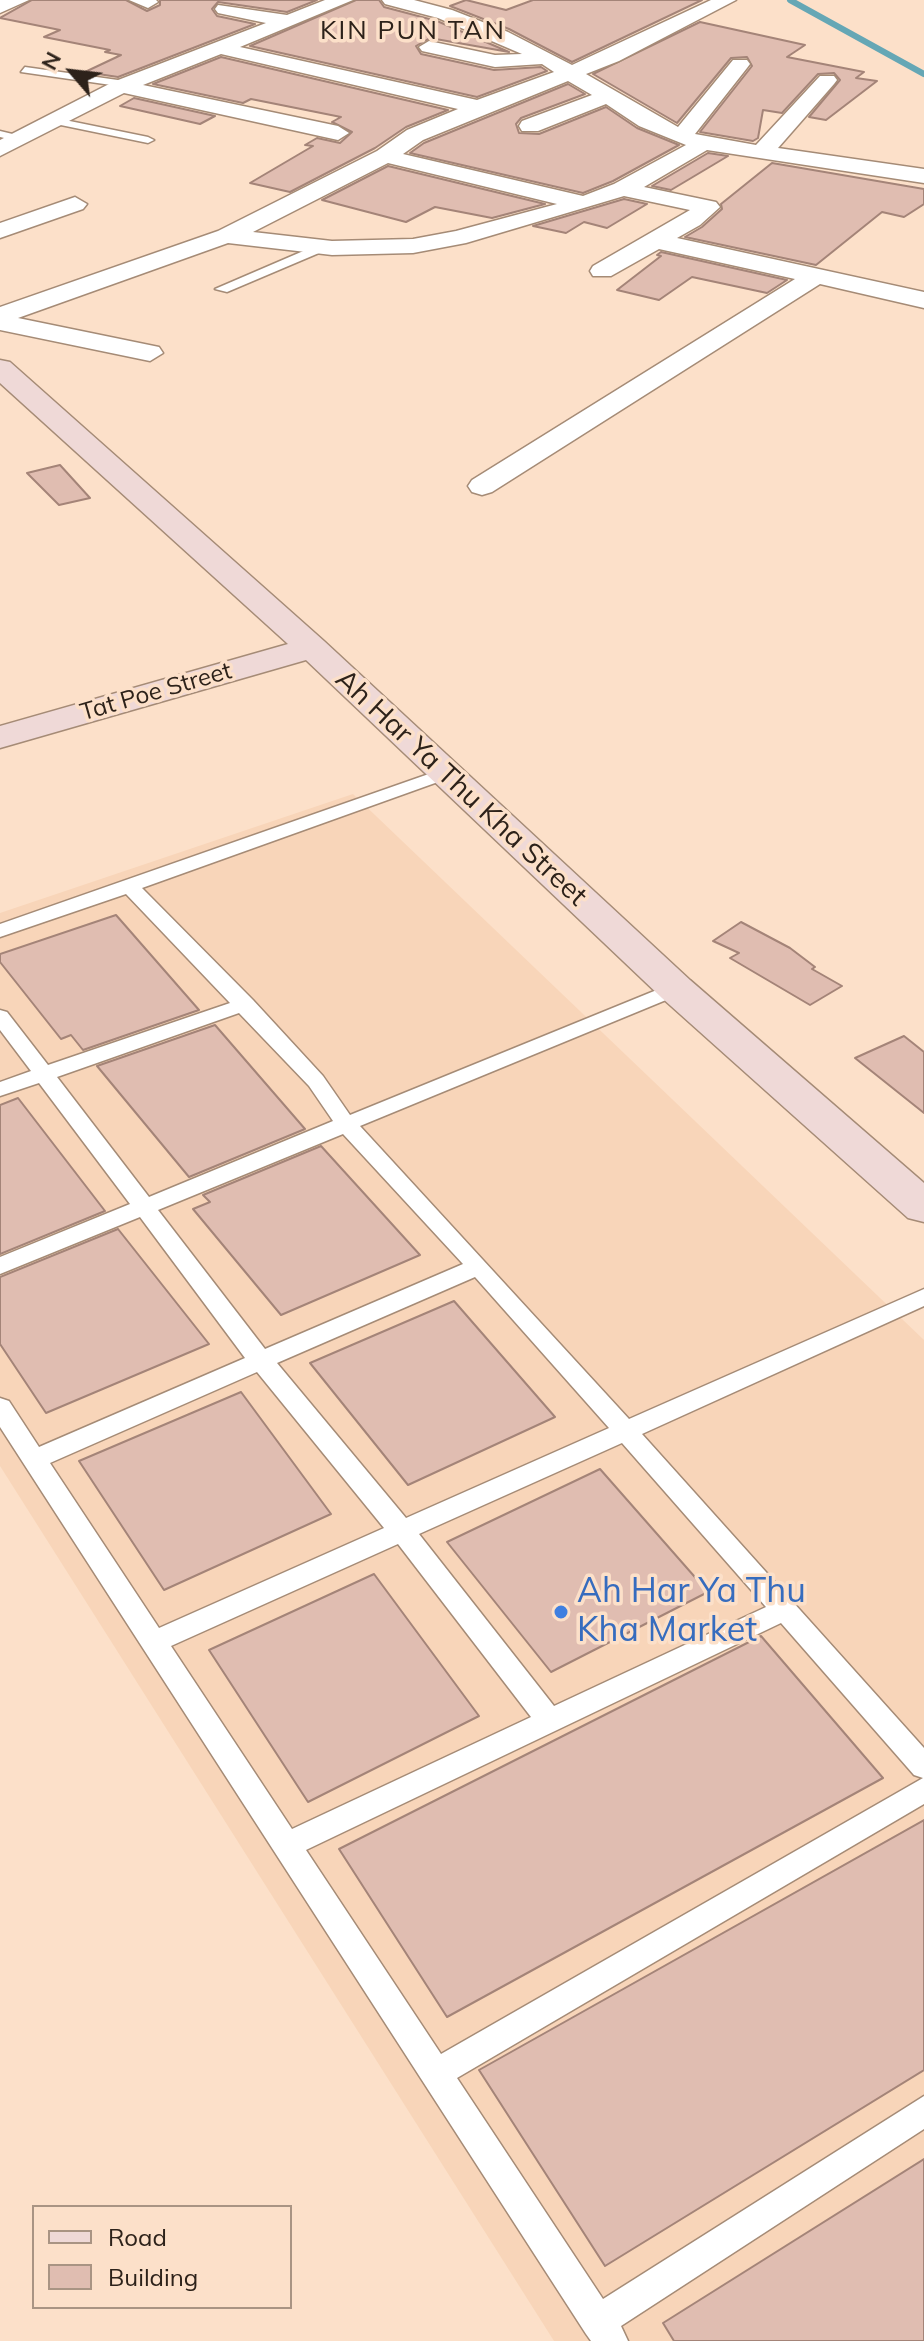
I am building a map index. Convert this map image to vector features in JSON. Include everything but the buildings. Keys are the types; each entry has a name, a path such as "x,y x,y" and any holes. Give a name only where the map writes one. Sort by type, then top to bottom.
{"street":[{"path":"0,7 19,0"},
{"path":"0,149 10,136 55,121 122,85 343,0"},
{"path":"392,0 475,25 547,58 609,96 692,140 924,176"},
{"path":"0,319 226,236 385,156 415,135 479,107 571,74 726,0"},
{"path":"225,9 290,21"},
{"path":"429,47 505,62 547,58"},
{"path":"220,48 479,107"},
{"path":"226,236 322,247 413,246 443,241 585,203 656,173 692,140 740,64"},
{"path":"761,153 827,80"},
{"path":"122,85 338,133"},
{"path":"530,126 609,96"},
{"path":"385,156 585,203"},
{"path":"602,271 692,220 708,207 622,189"},
{"path":"0,231 75,204"},
{"path":"652,240 924,300"},
{"path":"482,486 815,277"},
{"path":"0,319 150,353"},
{"name":"Ah Har Ya Thu Kha Street","path":"0,368 312,648 676,989 924,1207"},
{"name":"Tat Poe Street","path":"0,737 312,648"}],"lane":[{"path":"25,70 122,85"},
{"path":"55,121 148,140"},
{"path":"222,289 322,247"},
{"path":"0,931 443,774"},
{"path":"129,886 246,1004 316,1081 345,1123 479,1266 924,1767"},
{"path":"0,1266 676,989"},
{"path":"0,1089 246,1004"},
{"path":"0,1016 261,1361 402,1531 551,1722"},
{"path":"34,1459 479,1266"},
{"path":"154,1642 924,1297"},
{"path":"0,1407 604,2331 924,2111"},
{"path":"287,1845 784,1610"},
{"path":"436,2074 924,1790"}],"shaded area":[{"name":"Ah Har Ya Thu Kha Market","path":"353,794 924,1340 924,2341 554,2341 0,1466 0,913"}],"waterway":[{"path":"790,0 924,74"}],"place":[{"name":"Ah Har Ya Thu Kha Market","path":"561,1612"}],"district":[{"name":"KIN PUN TAN","path":"413,31"}]}
